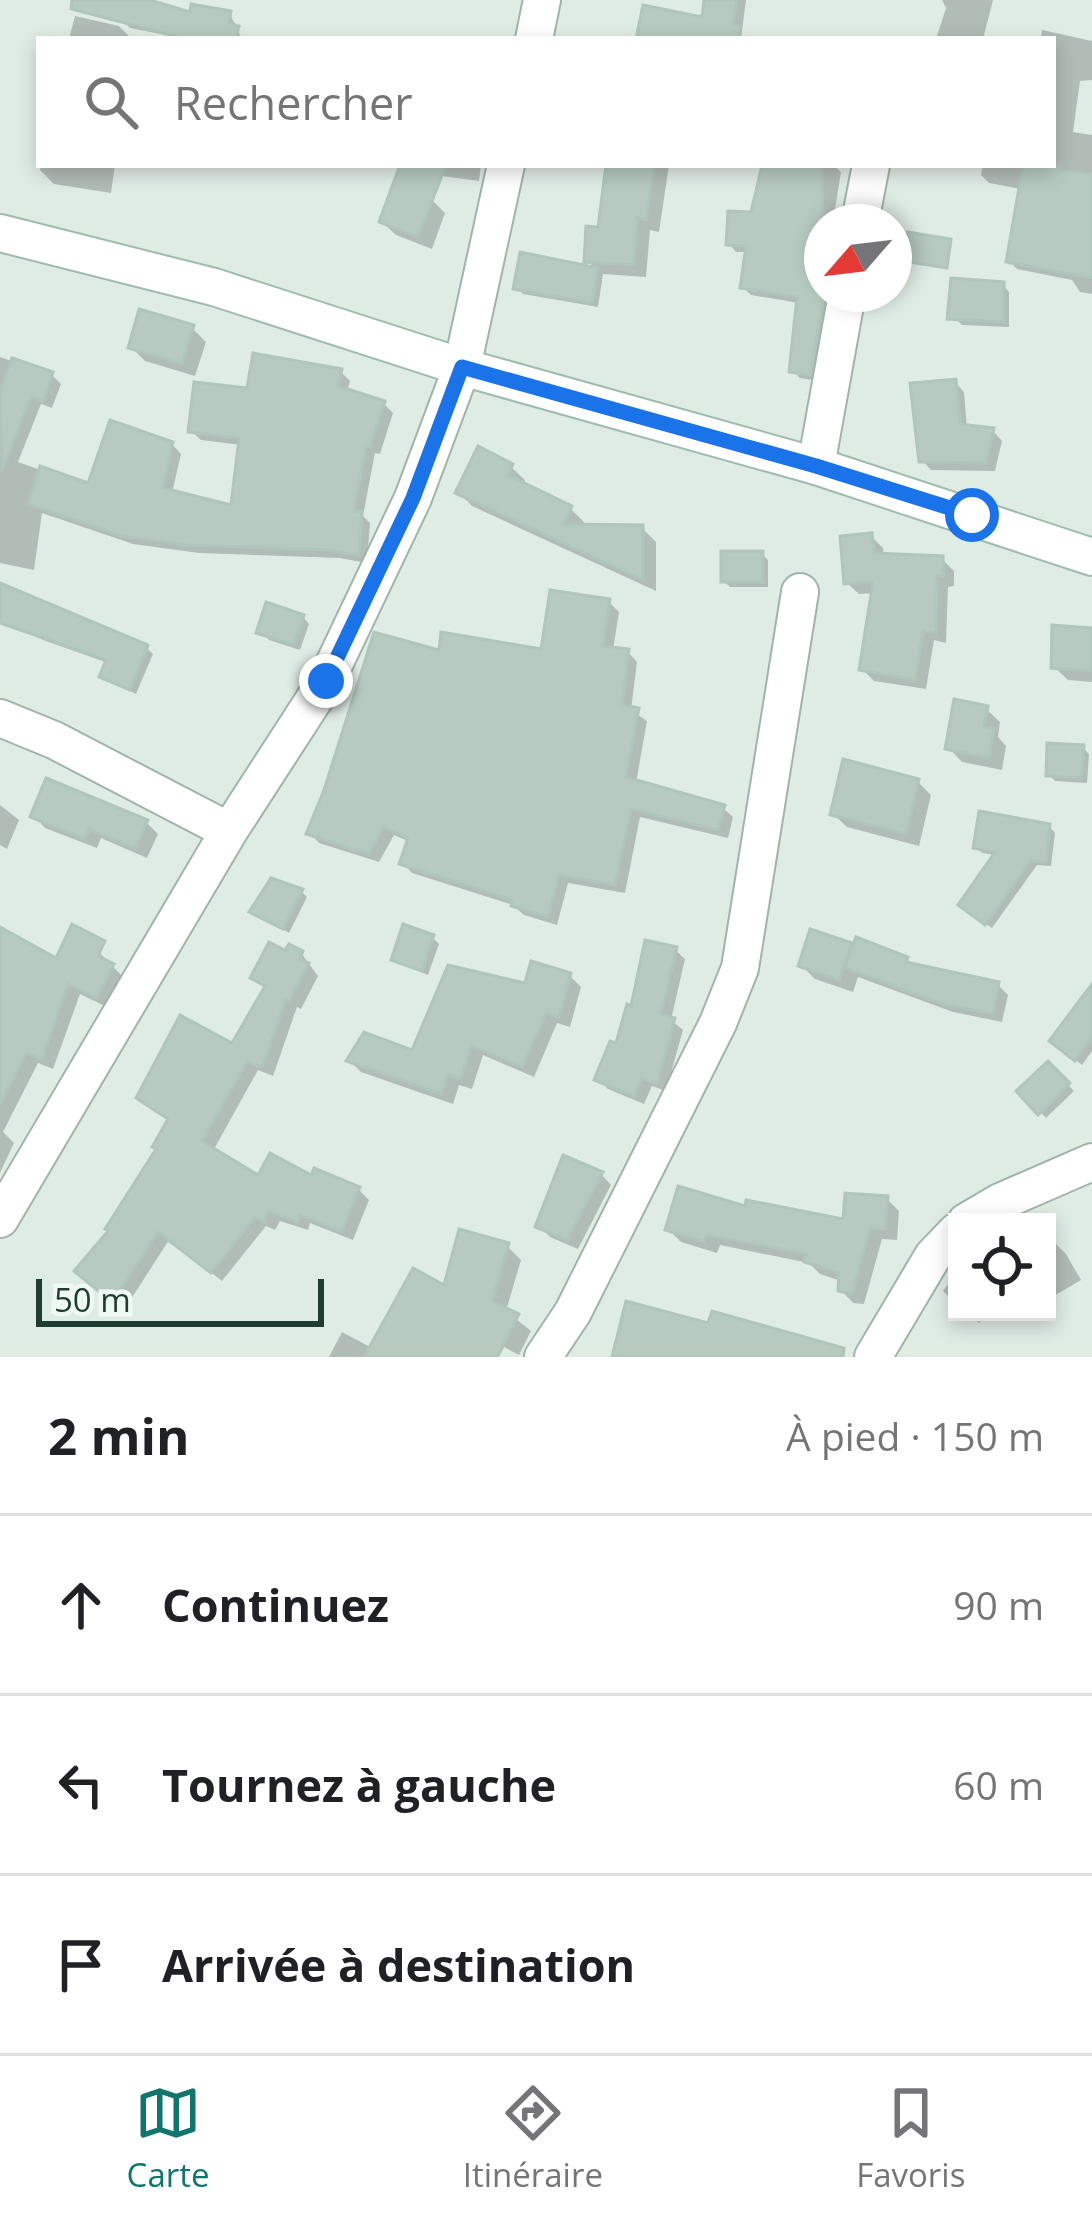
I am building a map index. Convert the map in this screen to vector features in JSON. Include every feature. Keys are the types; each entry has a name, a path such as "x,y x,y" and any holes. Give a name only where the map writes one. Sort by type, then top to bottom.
{"street":[{"path":"535,36 542,0"},
{"path":"0,1219 229,831 326,681 413,498 462,367 505,168"},
{"path":"863,204 870,168"},
{"path":"0,233 214,287 462,367 816,466 1092,557"},
{"path":"816,466 844,312"},
{"path":"543,1357 593,1272 718,1023 740,968 800,592"},
{"path":"0,718 54,740 229,831"},
{"path":"981,1213 1092,1162"},
{"path":"873,1357 933,1256 948,1241"}],"building":[{"path":"72,0 150,0 190,12 191,4 231,11 229,23 239,26 237,36 174,36 71,9"},
{"path":"704,0 737,0 733,24 740,26 738,36 637,36 643,5 702,17"},
{"path":"1060,165 1059,170 1092,174 1092,278 1006,262 1022,168"},
{"path":"399,168 445,168 418,237 379,222"},
{"path":"606,168 654,168 646,220 637,218 634,265 584,262 586,226 598,227"},
{"path":"761,168 822,168 823,204 804,204 804,312 821,312 810,375 789,372 797,297 740,288 746,246 726,245 728,211 751,212"},
{"path":"912,233 951,239 947,268 912,262"},
{"path":"520,252 598,268 592,303 513,289"},
{"path":"951,278 1004,282 1004,322 947,319"},
{"path":"139,309 194,325 182,364 128,348"},
{"path":"253,353 342,369 338,386 385,401 370,447 366,446 354,511 362,511 359,555 188,545 121,536 28,504 40,466 88,483 110,420 173,442 163,488 231,505 239,438 188,432 194,382 247,388"},
{"path":"12,358 53,372 43,401 31,397 2,471 0,392"},
{"path":"956,379 960,424 994,428 986,463 919,462 910,383"},
{"path":"478,446 513,464 508,475 572,506 564,524 643,525 643,580 455,493"},
{"path":"872,533 874,553 943,556 944,576 937,576 936,633 923,631 915,680 859,670 873,582 844,584 840,536"},
{"path":"721,551 763,551 763,582 721,582"},
{"path":"0,583 148,645 130,690 99,677 106,660 0,623"},
{"path":"550,590 610,599 603,646 629,649 622,705 639,708 626,777 725,805 718,830 631,809 615,885 559,875 548,917 511,906 512,900 399,864 408,838 383,827 369,854 306,834 374,632 439,650 441,632 541,649"},
{"path":"266,602 304,615 294,645 256,633"},
{"path":"1052,625 1092,628 1092,671 1051,668"},
{"path":"954,699 988,706 984,727 994,729 989,758 945,749"},
{"path":"1047,743 1084,745 1082,778 1046,776"},
{"path":"843,759 919,779 906,834 830,815"},
{"path":"46,778 148,820 135,849 89,829 85,839 30,817"},
{"path":"979,811 1050,824 1046,862 1031,860 985,925 958,905 995,852 973,848"},
{"path":"271,878 303,889 283,929 249,912"},
{"path":"72,924 105,941 98,956 114,964 97,998 68,984 42,1059 26,1053 0,1104 0,927 56,958"},
{"path":"403,924 434,935 422,971 391,960"},
{"path":"810,929 852,943 839,980 798,966"},
{"path":"856,937 908,957 906,962 999,982 993,1014 940,1003 845,968"},
{"path":"645,940 677,947 661,1014 675,1018 657,1084 642,1078 634,1096 594,1080 610,1041 616,1043 627,1004 631,1006"},
{"path":"269,942 285,950 289,944 303,951 300,959 309,963 286,999 262,1067 247,1062 202,1141 258,1175 270,1153 311,1175 314,1168 360,1187 342,1232 300,1215 298,1222 269,1212 264,1222 254,1218 211,1273 158,1232 112,1302 74,1271 108,1231 168,1119 136,1098 180,1015 232,1043 265,986 250,978"},
{"path":"531,961 571,973 559,1017 546,1013 522,1067 471,1046 461,1079 448,1075 441,1094 346,1061 364,1032 412,1050 448,965 525,983"},
{"path":"1092,984 1092,1037 1075,1061 1049,1041"},
{"path":"1048,1061 1070,1083 1038,1115 1016,1091"},
{"path":"563,1155 603,1172 567,1240 535,1227"},
{"path":"678,1186 745,1206 746,1200 843,1219 845,1193 888,1196 885,1229 870,1228 852,1294 838,1291 839,1273 804,1262 806,1254 707,1235 705,1242 665,1230"},
{"path":"459,1229 509,1243 492,1301 519,1314 497,1357 364,1357 413,1268 444,1285"},
{"path":"626,1301 708,1323 712,1311 844,1348 843,1357 612,1357"}],"route":[{"path":"326,681 413,498 462,367 972,515"}]}
